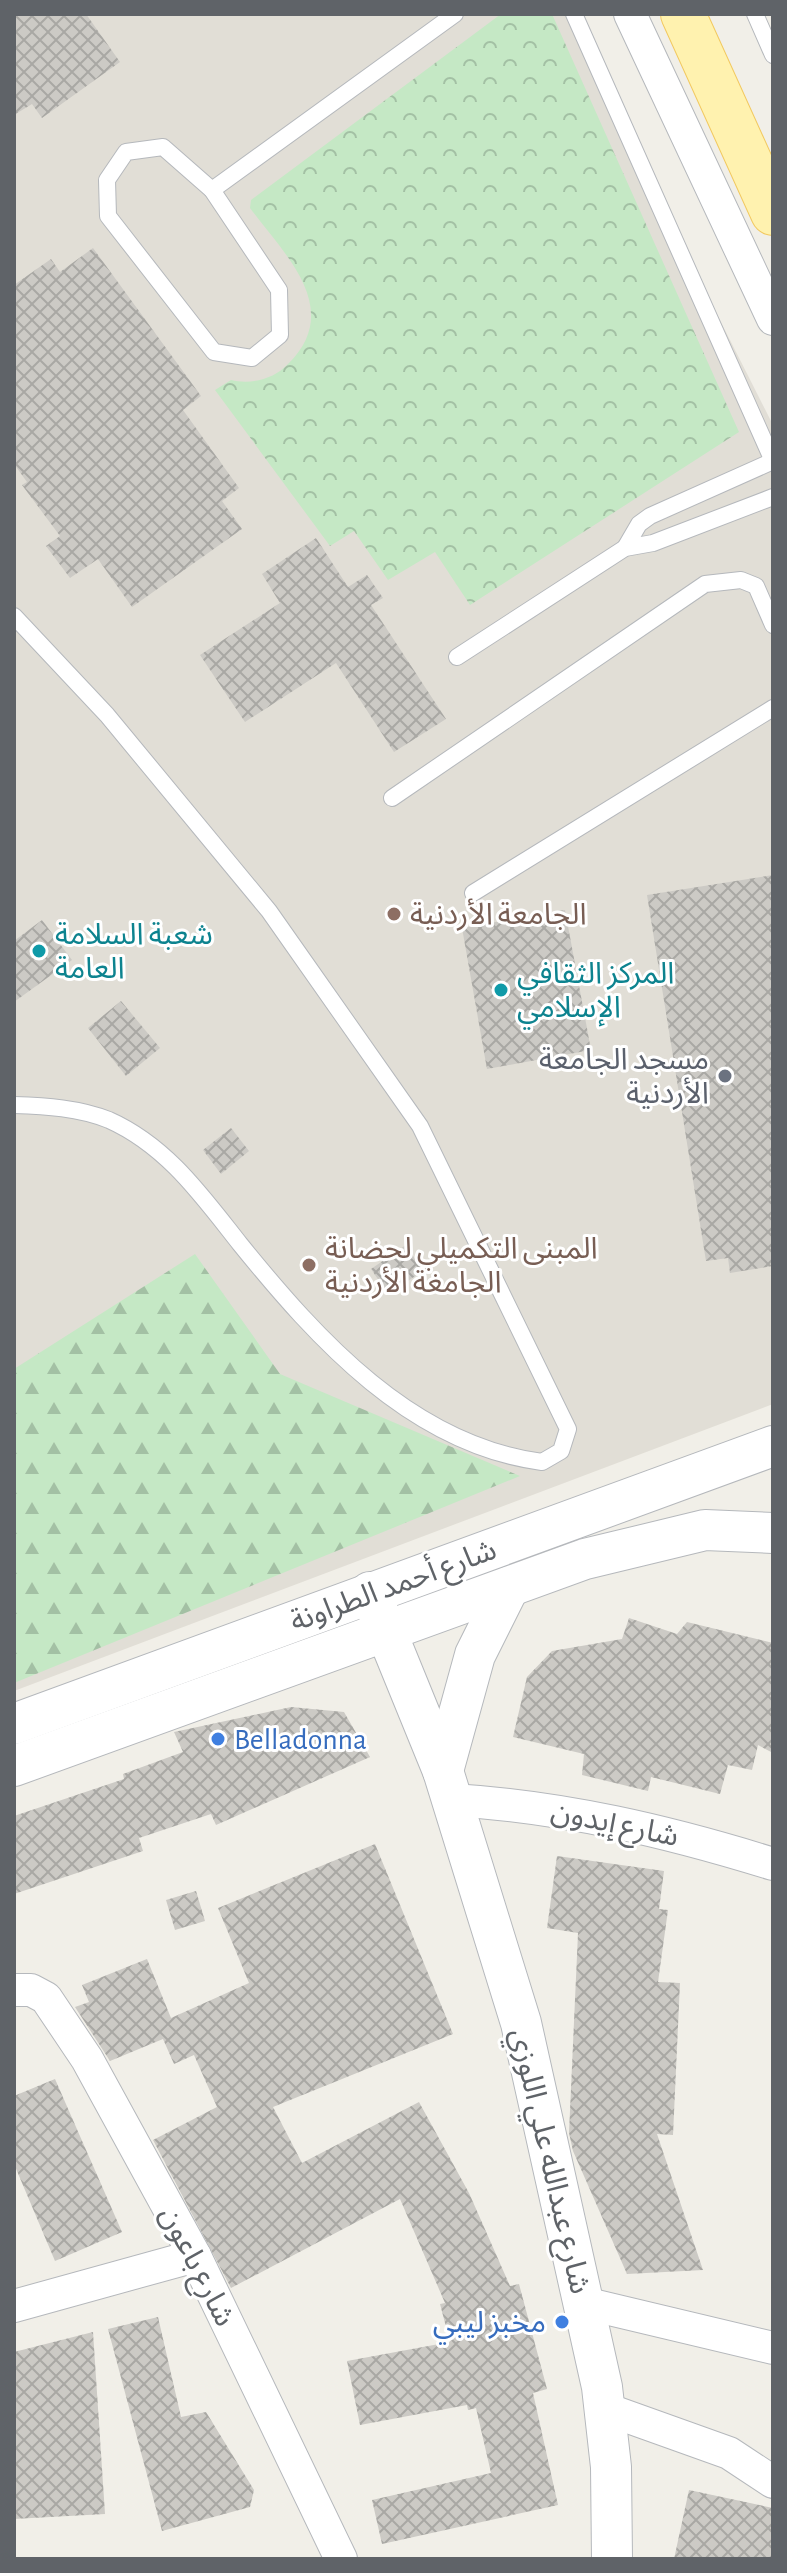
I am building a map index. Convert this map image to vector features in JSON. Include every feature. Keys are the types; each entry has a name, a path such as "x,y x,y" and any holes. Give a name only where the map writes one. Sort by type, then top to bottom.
{"main road":[{"path":"683,14 773,213"}],"street":[{"path":"630,14 773,319"},
{"name":"شارع أحمد الطراونة","path":"14,1724 773,1446"},
{"name":"شارع أحمد الطراونة","path":"14,1766 264,1674 385,1635 585,1559 705,1530 773,1533"},
{"path":"448,1786 475,1655 509,1587"},
{"name":"شارع عبدالله علي اللوزي","path":"370,1592 448,1786 521,2023 606,2409 611,2467 612,2559"},
{"name":"شارع إيدون","path":"448,1786 683,1836 773,1864"},
{"name":"شارع باعون","path":"23,1990 46,1998 65,2023 195,2256 341,2559"},
{"path":"14,2306 195,2256"},
{"path":"584,2303 773,2348"},
{"path":"606,2409 729,2453 773,2482"}],"lane":[{"path":"212,190 455,14"},
{"path":"574,14 773,461 650,516 631,535 625,548"},
{"path":"755,14 773,55"},
{"path":"163,147 212,190 279,290 280,335 252,358 214,352 108,216 107,180 126,152 163,147"},
{"path":"457,657 625,548 653,543 773,497"},
{"path":"392,798 705,584 741,580 756,586 773,625"},
{"path":"14,616 107,715 269,911 420,1126 563,1417 568,1429 561,1451 552,1459 542,1462 502,1454 443,1428 410,1409 323,1342 186,1175 156,1151 112,1122 86,1111 14,1105"},
{"path":"473,893 773,708"}],"shaded area":[{"name":"الجامعة الأردنية","path":"14,14 565,14 773,425 773,1404 14,1691"}],"green space":[{"path":"501,14 552,14 739,432 470,605 435,552 388,580 354,531 330,546 215,390 231,380 262,380 276,374 304,343 311,323 310,303 303,283 279,244 250,208 251,200"},
{"path":"195,1254 280,1374 520,1476 14,1683 14,1369"}],"building":[{"path":"14,14 86,14 120,62 42,118 32,104 14,115"},
{"path":"93,248 201,396 183,410 239,488 222,501 242,529 132,607 98,559 70,578 46,546 60,536 22,485 27,482 14,464 14,285 51,259 60,272"},
{"path":"316,538 348,587 367,575 383,598 371,605 446,719 394,752 336,663 245,722 200,655 280,603 262,574"},
{"name":"مسجد الجامعة الأردنية","path":"773,875 773,1266 730,1273 728,1258 706,1261 647,895"},
{"name":"المركز الثقافي الإسلامي","path":"565,910 591,1050 487,1069 462,928"},
{"name":"شعبة السلامة العامة","path":"42,920 72,960 14,1002 14,941"},
{"path":"121,1001 160,1048 126,1076 88,1028"},
{"path":"231,1128 249,1151 221,1174 203,1150"},
{"path":"406,1245 423,1271 388,1294 371,1269"},
{"path":"629,1618 677,1634 687,1622 773,1643 773,1753 758,1745 752,1770 728,1765 720,1794 651,1777 648,1791 582,1775 584,1754 513,1737 527,1677 552,1651 622,1639"},
{"path":"291,1707 344,1712 370,1757 216,1825 211,1814 139,1838 143,1851 14,1894 14,1816 124,1779 123,1774 183,1752 174,1732"},
{"path":"375,1844 453,2034 273,2107 302,2163 419,2102 469,2193 510,2286 519,2284 547,2389 533,2393 558,2505 382,2544 372,2500 491,2473 476,2408 468,2410 467,2405 360,2425 347,2361 450,2342 440,2304 445,2303 400,2199 231,2288 153,2140 217,2107 194,2055 174,2064 163,2039 110,2061 75,2007 89,2002 82,1985 147,1959 171,2018 249,1983 218,1908"},
{"path":"557,1856 664,1871 659,1909 668,1910 658,1982 680,1983 673,2135 657,2134 703,2270 627,2274 573,2151 569,2133 578,1933 547,1928"},
{"path":"196,1891 205,1921 175,1930 166,1900"},
{"path":"55,2079 122,2232 55,2261 14,2164 14,2096"},
{"path":"158,2317 181,2417 206,2412 254,2490 250,2507 162,2531 108,2329"},
{"path":"93,2332 105,2514 14,2519 14,2352"},
{"path":"689,2490 773,2508 773,2559 674,2559"}],"place":[{"name":"الجامعة الأردنية","path":"394,914"},
{"name":"شعبة السلامة العامة","path":"39,951"},
{"name":"المركز الثقافي الإسلامي","path":"501,990"},
{"name":"مسجد الجامعة الأردنية","path":"725,1076"},
{"name":"المبنى التكميلي لحضانة الجامغة الأردنية","path":"309,1265"},
{"name":"Belladonna","path":"218,1739"},
{"name":"مخبز ليبي","path":"562,2322"}]}
